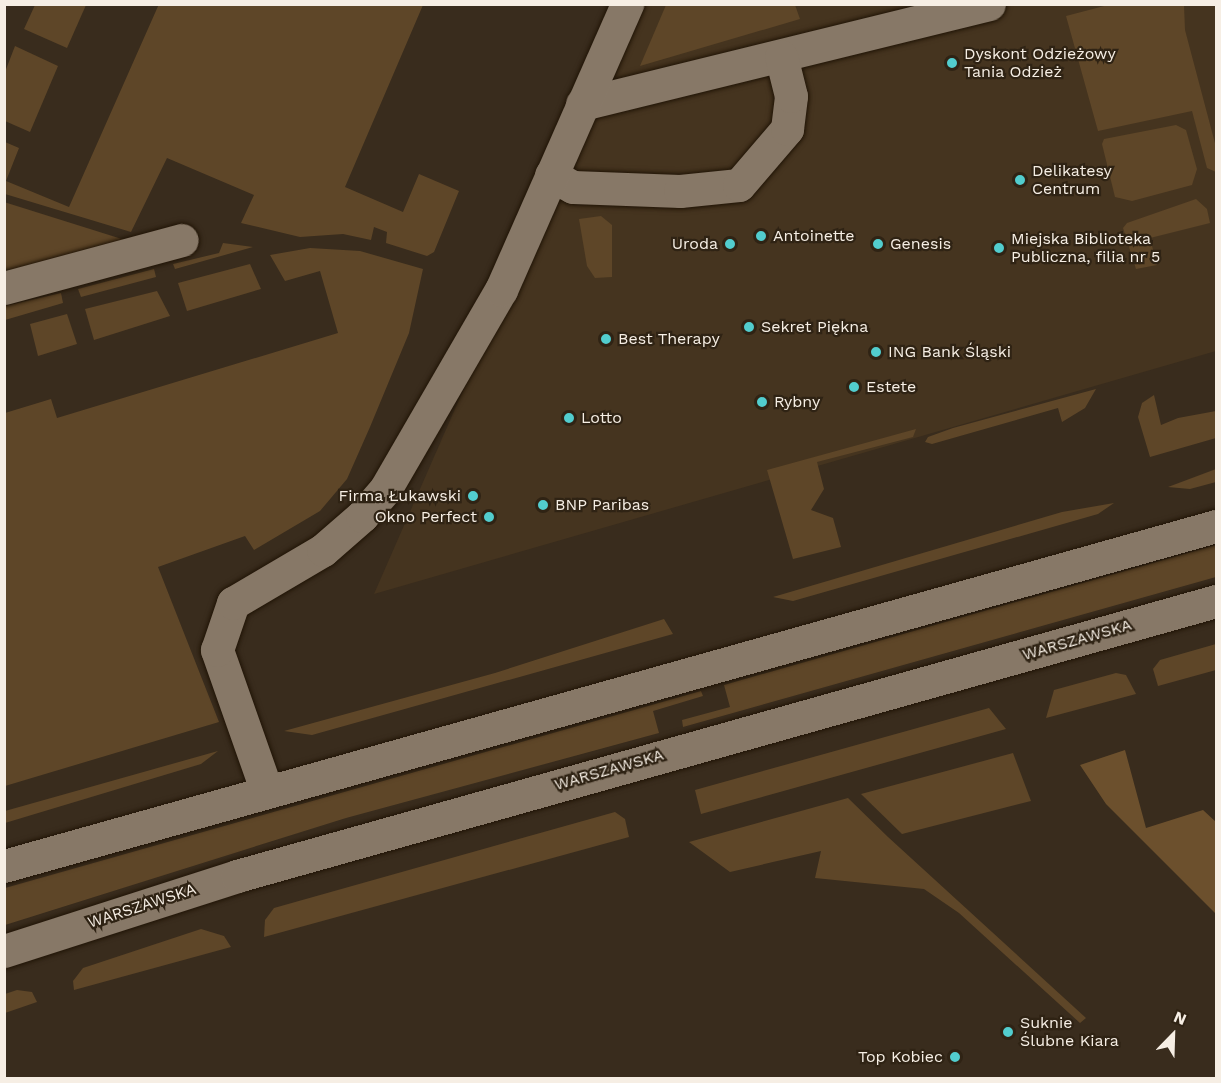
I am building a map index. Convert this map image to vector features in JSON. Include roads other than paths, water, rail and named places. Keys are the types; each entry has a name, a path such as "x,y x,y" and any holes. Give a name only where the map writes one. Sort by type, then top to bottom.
{"main road":[{"path":"267,792 217,650 233,603 323,550 362,516 386,488 501,290 627,4"},
{"path":"582,104 988,4"},
{"path":"551,175 573,187 680,191 739,185 786,129 791,96 781,56"},
{"path":"4,288 182,240"},
{"path":"4,866 1216,526"},
{"name":"WARSZAWSKA","path":"4,951 237,876 1216,602"}],"place":[{"name":"Dyskont Odzieżowy Tania Odzież","path":"952,63"},
{"name":"Delikatesy Centrum","path":"1020,180"},
{"name":"Antoinette","path":"761,236"},
{"name":"Uroda","path":"730,244"},
{"name":"Genesis","path":"878,244"},
{"name":"Miejska Biblioteka Publiczna, filia nr 5","path":"999,248"},
{"name":"Sekret Piękna","path":"749,327"},
{"name":"Best Therapy","path":"606,339"},
{"name":"ING Bank Śląski","path":"876,352"},
{"name":"Estete","path":"854,387"},
{"name":"Rybny","path":"762,402"},
{"name":"Lotto","path":"569,418"},
{"name":"Firma Łukawski","path":"473,496"},
{"name":"BNP Paribas","path":"543,505"},
{"name":"Okno Perfect","path":"489,517"},
{"name":"Suknie Ślubne Kiara","path":"1008,1032"},
{"name":"Top Kobiec","path":"955,1057"}]}
